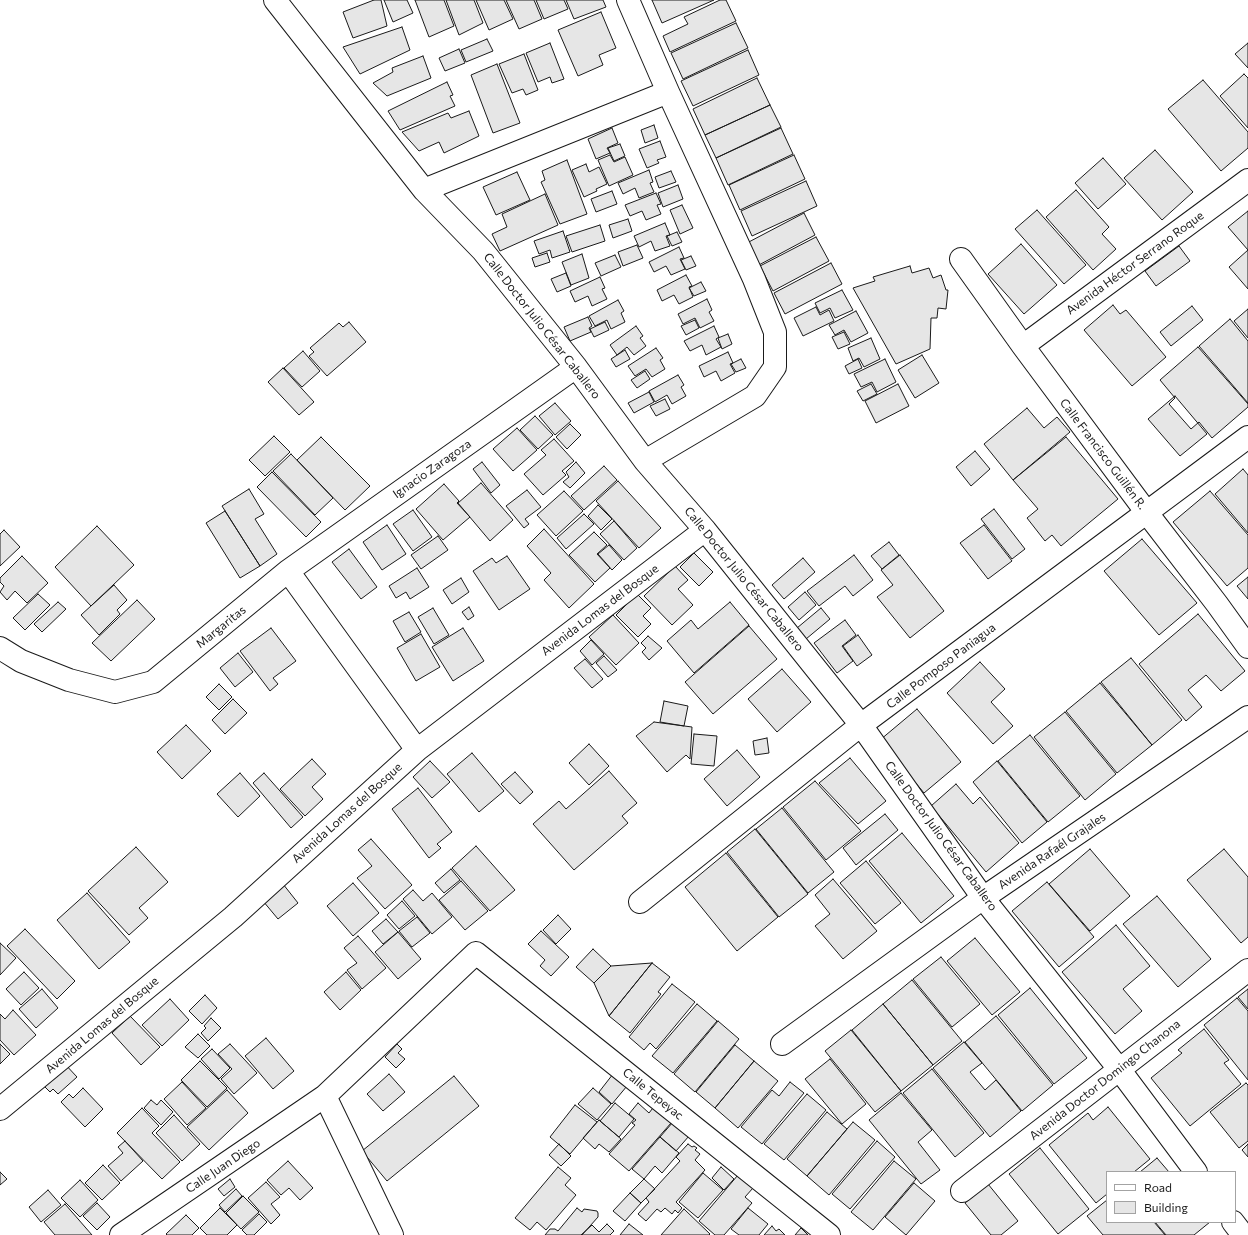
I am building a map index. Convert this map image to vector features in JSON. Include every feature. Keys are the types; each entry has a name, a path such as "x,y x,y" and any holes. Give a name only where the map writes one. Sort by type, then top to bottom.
{"street":[{"name":"Calle Doctor Julio César Caballero","path":"275,0 424,190 483,251 576,367 646,462 705,530 862,725 983,898 1119,1069 1195,1171"},
{"path":"628,0 668,92 754,279 775,332 775,367 755,396 646,462"},
{"path":"424,190 668,92"},
{"name":"Avenida Héctor Serrano Roque","path":"1022,346 1248,180"},
{"name":"Calle Francisco Guillén R.","path":"961,259 1022,346 1248,647"},
{"name":"Ignacio Zaragoza","path":"288,572 576,367"},
{"name":"Calle Pomposo Paniagua","path":"640,902 862,725 1248,437"},
{"name":"Avenida Lomas del Bosque","path":"0,1109 233,917 417,750 705,530"},
{"path":"288,572 417,750"},
{"name":"Margaritas","path":"0,648 21,661 69,680 115,692 153,682 288,572"},
{"name":"Avenida Rafaél Grajales","path":"782,1044 983,898 1248,717"},
{"name":"Calle Juan Diego","path":"121,1235 325,1096 476,953"},
{"name":"Calle Tepeyac","path":"476,953 829,1235"},
{"name":"Avenida Doctor Domingo Chanona","path":"962,1191 1248,970"},
{"path":"325,1096 392,1235"},
{"path":"1234,1223 1243,1235"}],"building":[{"path":"374,0 381,0 387,26 353,38 343,12"},
{"path":"384,0 407,0 413,13 393,22"},
{"path":"415,0 444,0 454,26 429,37"},
{"path":"446,0 474,0 483,23 459,35"},
{"path":"476,0 504,0 513,19 489,30"},
{"path":"506,0 534,0 542,19 519,29"},
{"path":"536,0 564,0 568,9 544,19"},
{"path":"566,0 603,0 606,7 574,19"},
{"path":"652,0 714,0 662,23"},
{"path":"720,0 726,0 736,21 670,52 663,36 688,24 684,17"},
{"path":"601,12 616,48 599,55 603,65 578,76 558,30"},
{"path":"736,23 748,48 683,79 671,53"},
{"path":"402,27 410,50 360,74 343,47"},
{"path":"487,39 493,51 466,62 461,50"},
{"path":"550,43 564,79 552,83 550,77 538,82 526,53"},
{"path":"1248,43 1248,68 1235,54"},
{"path":"459,49 465,63 445,71 439,58"},
{"path":"748,50 759,75 693,106 681,81"},
{"path":"524,54 538,90 526,95 523,89 512,93 499,64"},
{"path":"423,56 431,78 387,96 373,83 393,72 392,68"},
{"path":"497,64 520,123 493,133 471,75"},
{"path":"1244,74 1248,78 1248,128 1220,96"},
{"path":"757,78 770,105 705,135 693,109"},
{"path":"1203,80 1248,132 1248,148 1221,171 1168,109"},
{"path":"447,82 453,95 450,96 455,106 400,130 388,111"},
{"path":"770,105 781,127 716,158 705,135"},
{"path":"469,111 479,136 444,153 439,142 419,151 402,132 448,113 451,118"},
{"path":"654,125 658,138 645,143 641,130"},
{"path":"612,128 618,143 607,148 610,153 596,159 588,139"},
{"path":"781,128 793,154 728,185 716,158"},
{"path":"660,141 666,157 657,160 659,163 647,168 639,149"},
{"path":"620,144 625,156 614,161 608,148"},
{"path":"1155,150 1193,192 1162,220 1124,178"},
{"path":"610,155 614,162 625,157 633,175 609,186 598,160"},
{"path":"794,155 805,179 740,210 729,185"},
{"path":"1103,158 1126,184 1098,209 1075,183"},
{"path":"567,160 587,214 560,224 541,182 545,180 542,171"},
{"path":"586,164 589,172 599,167 607,184 584,197 572,170"},
{"path":"649,170 653,182 650,183 654,192 639,198 635,188 623,194 618,183"},
{"path":"671,171 676,182 659,188 655,177"},
{"path":"517,172 530,200 496,215 483,187"},
{"path":"806,181 817,206 752,236 741,211"},
{"path":"678,185 683,199 663,207 658,193"},
{"path":"1076,190 1109,227 1102,234 1116,249 1093,270 1046,217"},
{"path":"612,191 617,204 596,212 591,199"},
{"path":"656,193 661,204 657,205 661,214 646,220 642,211 630,216 625,205"},
{"path":"545,194 558,225 500,251 492,234 507,227 502,214"},
{"path":"682,205 693,228 680,234 670,210"},
{"path":"1037,210 1086,265 1064,284 1015,229"},
{"path":"1248,211 1248,250 1228,227"},
{"path":"804,213 815,235 757,266 745,244"},
{"path":"628,219 632,231 613,238 609,225"},
{"path":"665,223 670,235 666,236 670,246 655,251 651,241 639,247 634,236"},
{"path":"600,225 605,241 572,252 566,236"},
{"path":"563,231 570,252 552,258 550,250 539,254 534,241"},
{"path":"677,232 682,242 672,246 667,236"},
{"path":"816,237 829,261 773,291 760,266"},
{"path":"1021,244 1057,285 1024,314 988,274"},
{"path":"637,245 643,258 623,266 618,252"},
{"path":"1179,246 1190,261 1156,286 1145,271"},
{"path":"679,247 684,258 680,259 685,269 671,275 666,266 654,272 649,262"},
{"path":"1248,250 1248,289 1229,267"},
{"path":"547,253 550,262 535,267 532,258"},
{"path":"582,254 589,278 571,285 562,262"},
{"path":"615,255 621,267 601,276 595,263"},
{"path":"691,256 696,266 686,270 681,260"},
{"path":"831,263 842,284 785,314 774,293"},
{"path":"910,266 912,273 929,268 933,278 941,275 946,290 948,290 946,309 938,308 937,318 931,318 930,349 896,364 853,288 875,281 873,277"},
{"path":"566,273 571,286 557,292 551,279"},
{"path":"686,275 692,286 689,287 693,297 679,304 674,295 662,301 657,290"},
{"path":"600,277 605,288 602,289 607,299 592,306 588,296 575,302 570,291"},
{"path":"701,282 706,291 694,296 689,288"},
{"path":"842,290 853,310 835,318 830,308 820,313 815,303"},
{"path":"707,299 712,310 709,312 714,321 700,328 695,318 683,324 678,314"},
{"path":"618,300 624,311 621,313 625,322 611,329 607,320 595,326 589,316"},
{"path":"1113,305 1120,314 1126,310 1166,357 1132,386 1084,330"},
{"path":"1192,306 1203,320 1171,346 1160,332"},
{"path":"816,307 820,315 829,310 834,321 803,336 794,318"},
{"path":"1248,309 1248,338 1234,321"},
{"path":"856,311 868,333 851,342 844,330 835,335 829,325"},
{"path":"588,317 592,326 589,328 591,332 570,341 564,327"},
{"path":"1230,319 1248,341 1248,403 1199,346"},
{"path":"695,320 699,328 686,335 681,326"},
{"path":"349,322 366,342 327,376 309,356 314,352 310,348 339,323 343,327"},
{"path":"605,322 609,330 594,337 590,329"},
{"path":"636,326 643,336 640,338 646,346 634,355 627,347 617,355 610,345"},
{"path":"714,326 719,337 716,339 721,347 706,355 702,345 690,351 684,341"},
{"path":"844,332 850,344 838,349 832,337"},
{"path":"728,334 732,344 722,349 718,338"},
{"path":"871,338 880,359 864,367 859,358 853,361 848,348"},
{"path":"1198,347 1248,404 1248,407 1212,438 1199,422 1191,429 1169,404 1175,398 1160,380"},
{"path":"656,348 663,358 660,360 665,369 652,377 646,369 635,376 628,366"},
{"path":"625,350 630,359 616,367 611,359"},
{"path":"303,351 320,371 302,387 284,368"},
{"path":"728,352 733,363 730,364 735,373 721,381 716,371 704,377 699,366"},
{"path":"922,355 939,383 915,398 898,370"},
{"path":"741,359 746,368 736,372 731,364"},
{"path":"858,359 862,368 849,374 845,366"},
{"path":"885,359 896,382 877,392 872,382 861,387 854,374"},
{"path":"283,368 314,402 299,415 268,382"},
{"path":"645,371 650,379 637,388 631,380"},
{"path":"678,375 684,385 681,387 686,396 672,404 667,395 655,402 649,391"},
{"path":"871,384 877,394 863,401 857,391"},
{"path":"898,384 909,406 876,423 865,401"},
{"path":"649,392 654,402 634,413 628,403"},
{"path":"1175,396 1207,434 1180,456 1148,419"},
{"path":"665,399 670,409 656,416 650,406"},
{"path":"555,403 571,421 555,435 539,416"},
{"path":"1027,408 1044,428 1057,417 1070,432 1013,480 984,444"},
{"path":"535,416 553,435 538,449 520,430"},
{"path":"570,424 581,435 567,449 556,437"},
{"path":"517,428 537,450 513,471 493,449"},
{"path":"274,436 290,452 265,476 249,460"},
{"path":"321,437 370,486 345,510 297,460"},
{"path":"1066,437 1118,499 1061,546 1052,535 1045,541 1027,518 1038,509 1013,480"},
{"path":"554,439 574,461 562,471 566,475 543,495 524,474 546,455 541,450"},
{"path":"975,451 990,469 971,486 956,467"},
{"path":"291,454 333,498 315,515 273,471"},
{"path":"482,462 500,485 491,493 473,469"},
{"path":"576,462 585,473 570,488 563,482 569,477 566,472"},
{"path":"604,466 617,480 584,510 571,496"},
{"path":"1243,469 1248,475 1248,533 1215,494"},
{"path":"272,472 321,522 306,537 257,487"},
{"path":"618,481 661,528 639,548 596,501"},
{"path":"481,483 513,520 490,541 458,503"},
{"path":"444,484 459,501 457,503 470,517 443,540 416,509"},
{"path":"249,489 264,514 255,519 277,554 260,566 222,506"},
{"path":"527,490 541,507 525,519 529,524 524,528 506,506"},
{"path":"564,491 583,511 556,536 537,515"},
{"path":"1210,491 1248,535 1248,568 1227,586 1173,522"},
{"path":"598,505 612,519 601,530 588,516"},
{"path":"994,509 1025,549 1012,559 981,519"},
{"path":"413,510 432,537 413,551 393,524"},
{"path":"225,511 260,566 240,578 206,523"},
{"path":"584,514 594,524 566,549 557,538"},
{"path":"614,521 637,548 624,560 600,534"},
{"path":"387,525 406,554 382,570 363,542"},
{"path":"984,525 1012,561 988,579 960,543"},
{"path":"97,526 134,565 91,606 55,567"},
{"path":"544,529 594,584 569,608 544,580 551,573 527,546"},
{"path":"4,530 20,547 0,566 0,534"},
{"path":"594,532 607,545 597,554 610,568 595,582 569,555"},
{"path":"438,536 448,550 421,569 411,555"},
{"path":"1142,539 1197,603 1159,635 1104,571"},
{"path":"889,542 899,555 882,569 871,556"},
{"path":"609,545 622,560 612,570 598,554"},
{"path":"349,549 377,587 361,599 332,562"},
{"path":"694,553 713,572 699,586 680,567"},
{"path":"854,555 873,580 853,596 845,586 819,606 807,591"},
{"path":"900,555 944,611 910,638 877,597 893,585 881,570"},
{"path":"22,556 48,583 27,603 15,591 7,600 0,592 4,586 0,582 0,578"},
{"path":"507,556 530,589 499,610 473,571 492,558 496,563"},
{"path":"803,558 815,572 784,599 772,585"},
{"path":"675,566 688,580 678,589 693,605 672,625 644,596"},
{"path":"417,568 429,587 410,599 406,592 396,598 389,586"},
{"path":"1248,577 1248,599 1237,586"},
{"path":"461,578 469,592 452,604 443,590"},
{"path":"114,585 127,600 117,610 120,614 99,635 81,615"},
{"path":"805,592 816,605 799,620 788,607"},
{"path":"38,594 50,605 25,630 13,618"},
{"path":"637,594 651,608 643,616 651,624 638,637 616,615"},
{"path":"137,600 155,619 111,661 92,643"},
{"path":"58,602 66,609 42,632 34,624"},
{"path":"730,602 749,625 694,673 667,641 691,620 698,629"},
{"path":"469,607 474,616 468,620 462,612"},
{"path":"433,608 449,635 434,644 418,617"},
{"path":"821,608 830,619 806,639 797,628"},
{"path":"409,612 421,632 405,642 393,621"},
{"path":"1198,614 1245,671 1221,691 1206,675 1188,690 1202,707 1186,721 1139,664"},
{"path":"613,615 639,643 616,665 589,637"},
{"path":"845,620 856,635 842,646 853,661 837,673 814,643"},
{"path":"749,626 777,659 713,714 685,682"},
{"path":"271,628 296,661 273,678 278,684 270,691 240,651"},
{"path":"463,628 484,661 453,681 432,647"},
{"path":"421,634 440,667 416,681 397,648"},
{"path":"858,635 872,655 857,666 843,646"},
{"path":"648,636 662,648 649,660 642,652 646,648 641,643"},
{"path":"591,640 604,654 592,665 580,651"},
{"path":"238,653 253,672 235,687 220,668"},
{"path":"604,656 617,670 608,677 596,663"},
{"path":"1131,658 1182,720 1152,745 1101,682"},
{"path":"585,659 603,679 592,688 574,668"},
{"path":"980,662 1005,689 991,702 1013,726 993,744 947,693"},
{"path":"782,669 811,702 777,732 748,699"},
{"path":"1100,683 1152,745 1117,773 1066,711"},
{"path":"219,684 232,697 219,710 206,697"},
{"path":"233,699 247,713 225,734 212,720"},
{"path":"664,701 688,706 684,726 660,722"},
{"path":"917,709 961,762 924,793 880,740"},
{"path":"1065,712 1116,774 1085,800 1034,737"},
{"path":"654,722 692,727 690,759 686,755 667,772 636,736"},
{"path":"186,725 211,751 182,779 157,752"},
{"path":"694,734 717,736 714,766 691,764"},
{"path":"1030,735 1080,796 1048,822 998,761"},
{"path":"767,738 769,753 755,755 753,741"},
{"path":"589,744 609,766 589,785 569,763"},
{"path":"737,750 760,777 727,806 704,779"},
{"path":"472,753 504,791 479,812 447,774"},
{"path":"850,758 886,801 858,824 819,783"},
{"path":"312,759 326,774 312,787 323,799 305,816 280,789"},
{"path":"430,761 450,782 432,798 413,777"},
{"path":"997,761 1047,822 1022,843 973,782"},
{"path":"609,771 637,803 622,816 628,823 574,870 533,824 559,801 566,809"},
{"path":"515,772 533,792 520,804 501,784"},
{"path":"240,773 260,796 238,817 217,794"},
{"path":"264,773 303,817 291,828 253,783"},
{"path":"815,781 861,831 826,860 783,807"},
{"path":"956,784 973,804 980,797 1019,843 986,872 931,806"},
{"path":"418,788 452,832 437,844 441,848 429,858 392,809"},
{"path":"782,808 834,872 808,893 756,829"},
{"path":"885,814 898,830 856,865 843,848"},
{"path":"755,829 808,894 779,917 727,852"},
{"path":"902,833 954,896 921,923 869,861"},
{"path":"371,839 412,885 385,909 357,878 372,866 358,850"},
{"path":"476,846 515,890 490,911 452,868"},
{"path":"136,847 168,882 139,908 148,918 129,935 88,891"},
{"path":"1090,849 1130,896 1090,931 1049,884"},
{"path":"1224,849 1248,877 1248,937 1241,943 1187,880"},
{"path":"726,853 778,917 737,951 685,887"},
{"path":"866,861 901,903 875,924 840,883"},
{"path":"451,869 460,880 444,893 435,883"},
{"path":"833,879 877,931 843,959 815,926 830,914 815,895"},
{"path":"461,881 488,911 465,930 439,900"},
{"path":"1047,882 1094,937 1059,967 1012,911"},
{"path":"353,883 379,913 353,936 327,906"},
{"path":"283,884 298,903 278,919 263,901"},
{"path":"413,890 423,901 432,893 452,917 432,934 403,899"},
{"path":"87,893 130,942 99,969 57,920"},
{"path":"1157,896 1211,959 1178,987 1123,924"},
{"path":"402,901 415,916 399,929 387,915"},
{"path":"558,915 571,929 556,944 543,930"},
{"path":"417,917 430,933 412,947 399,931"},
{"path":"386,919 398,932 383,944 372,931"},
{"path":"1116,925 1150,966 1123,989 1142,1011 1115,1034 1062,972"},
{"path":"25,929 75,981 57,999 7,946"},
{"path":"541,931 569,957 551,976 540,966 545,960 528,944"},
{"path":"398,932 421,959 398,979 375,952"},
{"path":"358,936 386,968 362,989 347,970 357,963 344,948"},
{"path":"975,938 1020,992 992,1015 947,961"},
{"path":"0,943 16,958 0,975"},
{"path":"593,949 611,966 594,983 576,967"},
{"path":"941,957 980,1004 952,1027 913,979"},
{"path":"652,963 609,1016 594,983 611,966"},
{"path":"652,963 670,977 658,992 661,994 630,1033 609,1016"},
{"path":"24,972 39,988 21,1005 6,989"},
{"path":"346,972 361,990 340,1010 324,992"},
{"path":"912,980 962,1041 933,1065 883,1004"},
{"path":"672,984 695,1002 656,1049 650,1043 644,1050 629,1037"},
{"path":"1030,988 1087,1058 1054,1084 998,1015"},
{"path":"42,989 58,1008 36,1028 19,1009"},
{"path":"1248,989 1248,1009 1238,997"},
{"path":"205,995 217,1008 202,1024 189,1011"},
{"path":"1237,998 1248,1011 1248,1080 1204,1025"},
{"path":"170,999 189,1020 162,1046 142,1025"},
{"path":"697,1004 717,1021 673,1073 652,1056"},
{"path":"883,1004 933,1065 901,1091 852,1030"},
{"path":"13,1010 36,1035 14,1055 0,1040 0,1014 5,1019"},
{"path":"130,1016 160,1047 141,1065 112,1033"},
{"path":"996,1016 1053,1085 1022,1111 965,1042"},
{"path":"211,1018 221,1028 208,1041 201,1033 206,1028 204,1026"},
{"path":"718,1021 739,1039 695,1092 674,1074"},
{"path":"1204,1029 1229,1060 1224,1063 1241,1084 1190,1126 1151,1078 1182,1053 1178,1050"},
{"path":"851,1030 901,1091 875,1112 825,1051"},
{"path":"198,1034 210,1046 198,1058 185,1047"},
{"path":"266,1038 294,1071 273,1089 245,1056"},
{"path":"964,1042 982,1063 970,1072 985,1090 996,1080 1021,1111 990,1137 933,1068"},
{"path":"0,1044 10,1054 0,1064"},
{"path":"230,1044 257,1073 234,1094 221,1079 232,1069 218,1054"},
{"path":"397,1044 402,1049 398,1053 405,1059 396,1068 385,1057"},
{"path":"735,1045 754,1061 715,1108 696,1092"},
{"path":"212,1049 230,1068 219,1079 201,1059"},
{"path":"830,1059 866,1104 842,1124 805,1079"},
{"path":"200,1061 227,1088 207,1107 181,1080"},
{"path":"754,1061 778,1081 738,1128 715,1108"},
{"path":"64,1063 77,1077 58,1094 53,1089 50,1092 41,1083"},
{"path":"932,1069 984,1133 955,1157 903,1093"},
{"path":"389,1074 405,1092 383,1111 367,1094"},
{"path":"613,1074 627,1086 612,1104 599,1092"},
{"path":"454,1076 479,1106 387,1181 362,1151"},
{"path":"182,1082 206,1108 187,1125 164,1099"},
{"path":"790,1082 804,1093 762,1144 741,1127 772,1090 779,1096"},
{"path":"1246,1083 1248,1085 1248,1141 1239,1148 1210,1112"},
{"path":"83,1088 103,1109 85,1127 61,1102 69,1094 73,1098"},
{"path":"593,1088 611,1104 597,1120 578,1104"},
{"path":"227,1090 248,1113 209,1150 187,1127"},
{"path":"901,1093 932,1130 918,1142 940,1170 921,1184 869,1120"},
{"path":"807,1094 826,1110 784,1160 764,1144"},
{"path":"151,1100 157,1105 161,1100 173,1112 161,1125 144,1108"},
{"path":"615,1103 634,1119 619,1137 600,1121"},
{"path":"638,1103 649,1113 656,1104 671,1123 629,1171 609,1154 635,1125 632,1123 636,1120 629,1114"},
{"path":"575,1105 597,1122 570,1154 550,1137"},
{"path":"1108,1107 1150,1159 1135,1171 1106,1171 1106,1195 1096,1203 1049,1145 1088,1113 1093,1120"},
{"path":"142,1108 159,1126 152,1133 180,1162 162,1179 117,1133"},
{"path":"827,1112 847,1129 807,1176 787,1159"},
{"path":"174,1115 200,1144 182,1161 156,1133"},
{"path":"599,1120 621,1139 609,1152 599,1144 595,1149 583,1138"},
{"path":"673,1122 689,1136 676,1151 660,1137"},
{"path":"853,1122 875,1140 829,1195 807,1176"},
{"path":"660,1137 679,1153 662,1173 655,1166 644,1179 632,1169"},
{"path":"125,1141 143,1161 121,1181 108,1166 123,1153 118,1147"},
{"path":"877,1141 895,1157 850,1209 832,1194"},
{"path":"559,1144 571,1156 561,1166 549,1155"},
{"path":"688,1144 697,1148 695,1150 700,1154 695,1160 705,1170 676,1202 682,1208 678,1213 675,1210 672,1214 665,1208 661,1212 657,1209 646,1221 638,1214 649,1202 646,1198 680,1161 676,1157"},
{"path":"1248,1144 1248,1157 1242,1150"},
{"path":"1040,1148 1089,1209 1058,1234 1009,1174"},
{"path":"1157,1158 1168,1171 1141,1171"},
{"path":"288,1161 313,1188 300,1200 289,1188 281,1195 267,1180"},
{"path":"894,1161 916,1179 873,1230 851,1212"},
{"path":"103,1165 120,1183 102,1200 85,1183"},
{"path":"558,1167 571,1178 565,1185 576,1195 546,1230 537,1222 530,1230 515,1218"},
{"path":"721,1167 734,1179 724,1190 712,1178"},
{"path":"0,1172 7,1179 0,1185"},
{"path":"703,1173 723,1190 698,1218 679,1202"},
{"path":"738,1175 753,1188 745,1197 752,1203 724,1235 715,1235 699,1221"},
{"path":"230,1179 235,1187 224,1196 218,1189"},
{"path":"644,1179 655,1189 641,1203 630,1193"},
{"path":"80,1180 98,1200 80,1217 61,1198"},
{"path":"266,1182 280,1197 271,1204 280,1215 271,1224 248,1198"},
{"path":"914,1183 935,1201 906,1235 885,1217"},
{"path":"988,1184 1018,1221 1001,1235 991,1235 965,1203"},
{"path":"236,1189 242,1196 225,1212 219,1205"},
{"path":"48,1190 61,1205 41,1222 29,1207"},
{"path":"630,1193 641,1203 625,1221 613,1211"},
{"path":"243,1196 259,1212 241,1229 226,1213"},
{"path":"1106,1201 1106,1223 1155,1223 1165,1235 1103,1235 1087,1216"},
{"path":"97,1203 110,1217 97,1230 83,1216"},
{"path":"65,1204 92,1235 55,1235 44,1222"},
{"path":"220,1208 237,1225 227,1235 207,1235 200,1228"},
{"path":"577,1208 582,1212 584,1209 597,1211 598,1213 598,1217 582,1235 545,1235 550,1229 555,1229 558,1231"},
{"path":"748,1208 768,1224 759,1235 739,1235 731,1229"},
{"path":"684,1209 710,1234 709,1235 661,1235"},
{"path":"259,1214 267,1222 254,1235 247,1235 242,1230"},
{"path":"186,1215 199,1228 192,1235 166,1234"},
{"path":"1156,1223 1209,1223 1194,1235 1166,1235"},
{"path":"607,1224 614,1231 610,1235 581,1235 592,1225 599,1232"},
{"path":"629,1224 643,1235 620,1235"},
{"path":"772,1226 776,1231 779,1229 785,1235 764,1235"},
{"path":"801,1228 808,1235 795,1235"}]}
